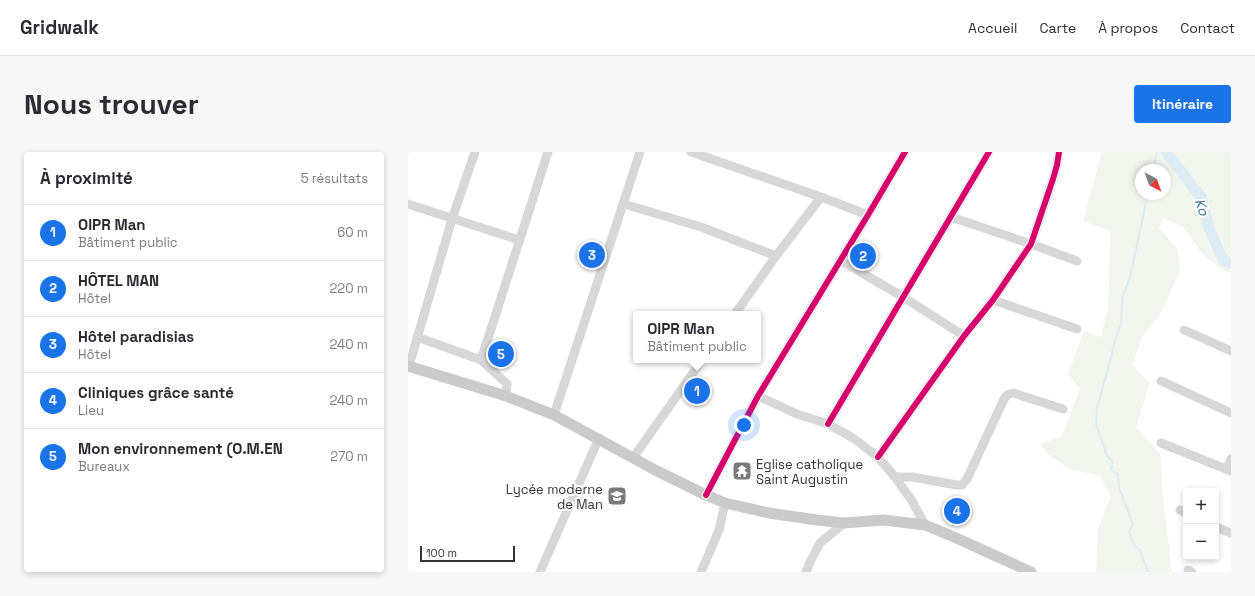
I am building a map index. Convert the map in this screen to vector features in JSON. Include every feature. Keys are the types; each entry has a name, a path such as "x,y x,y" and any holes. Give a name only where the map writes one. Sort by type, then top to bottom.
{"main road":[{"path":"408,366 506,396 554,415 599,438 633,458 725,503 769,514 844,523 883,520 925,525 1031,572"}],"street":[{"path":"408,366 452,218 475,152"},
{"path":"481,360 548,152"},
{"path":"554,415 640,152"},
{"path":"691,152 716,156 868,215"},
{"path":"706,495 758,396 868,215 904,152"},
{"path":"828,424 989,152"},
{"path":"878,456 964,336 993,300 1031,244 1054,179 1058,165 1059,152"},
{"path":"737,311 776,256 821,197"},
{"path":"408,204 520,240"},
{"path":"624,204 701,227 776,256"},
{"path":"951,217 1077,261"},
{"path":"840,260 903,297 964,336"},
{"path":"993,300 1077,329"},
{"path":"1184,330 1231,351"},
{"path":"417,337 481,360 507,384 506,396"},
{"path":"633,458 700,363"},
{"path":"1161,381 1231,412"},
{"path":"895,477 912,477 957,485 962,484 967,479 1004,399 1010,393 1063,409"},
{"path":"758,396 797,414 828,424 853,438 878,456 912,501 925,525"},
{"path":"540,572 599,438"},
{"path":"1161,444 1229,470 1231,459"},
{"path":"701,572 719,530 725,503"},
{"path":"806,572 820,543 844,523"},
{"path":"1219,528 1231,534"}],"shaded area":[{"path":"1102,152 1231,152 1231,272 1226,272 1205,257 1182,226 1163,218 1159,228 1178,250 1180,270 1163,309 1142,338 1132,365 1150,383 1136,427 1160,453 1163,498 1172,572 1096,572 1098,528 1111,497 1100,476 1069,469 1047,453 1040,444 1062,436 1080,389 1068,374 1084,331 1101,337 1108,307 1110,231 1083,221"}],"waterway":[{"path":"1154,164 1157,152"},
{"name":"Ko","path":"1166,152 1201,197 1209,228 1223,260 1231,263"},
{"path":"1147,200 1130,277 1122,299 1121,324 1097,408 1096,424 1107,456 1113,462 1111,470 1118,474 1119,487 1133,525 1129,532 1134,545 1140,550 1148,572"}],"cycle path":[{"path":"706,495 758,396 905,152"},
{"path":"828,424 989,152"},
{"path":"878,457 964,336 993,300 1031,244 1053,179 1059,152"}],"place":[{"name":"Hôtel paradisias","path":"592,255"},
{"name":"HÔTEL MAN","path":"863,256"},
{"name":"Mon environnement (O.M.EN","path":"501,354"},
{"name":"OIPR Man","path":"697,391"},
{"name":"Eglise catholique Saint Augustin","path":"742,471"},
{"name":"Lycée moderne de Man","path":"617,496"},
{"name":"Cliniques grâce santé","path":"957,511"}]}
